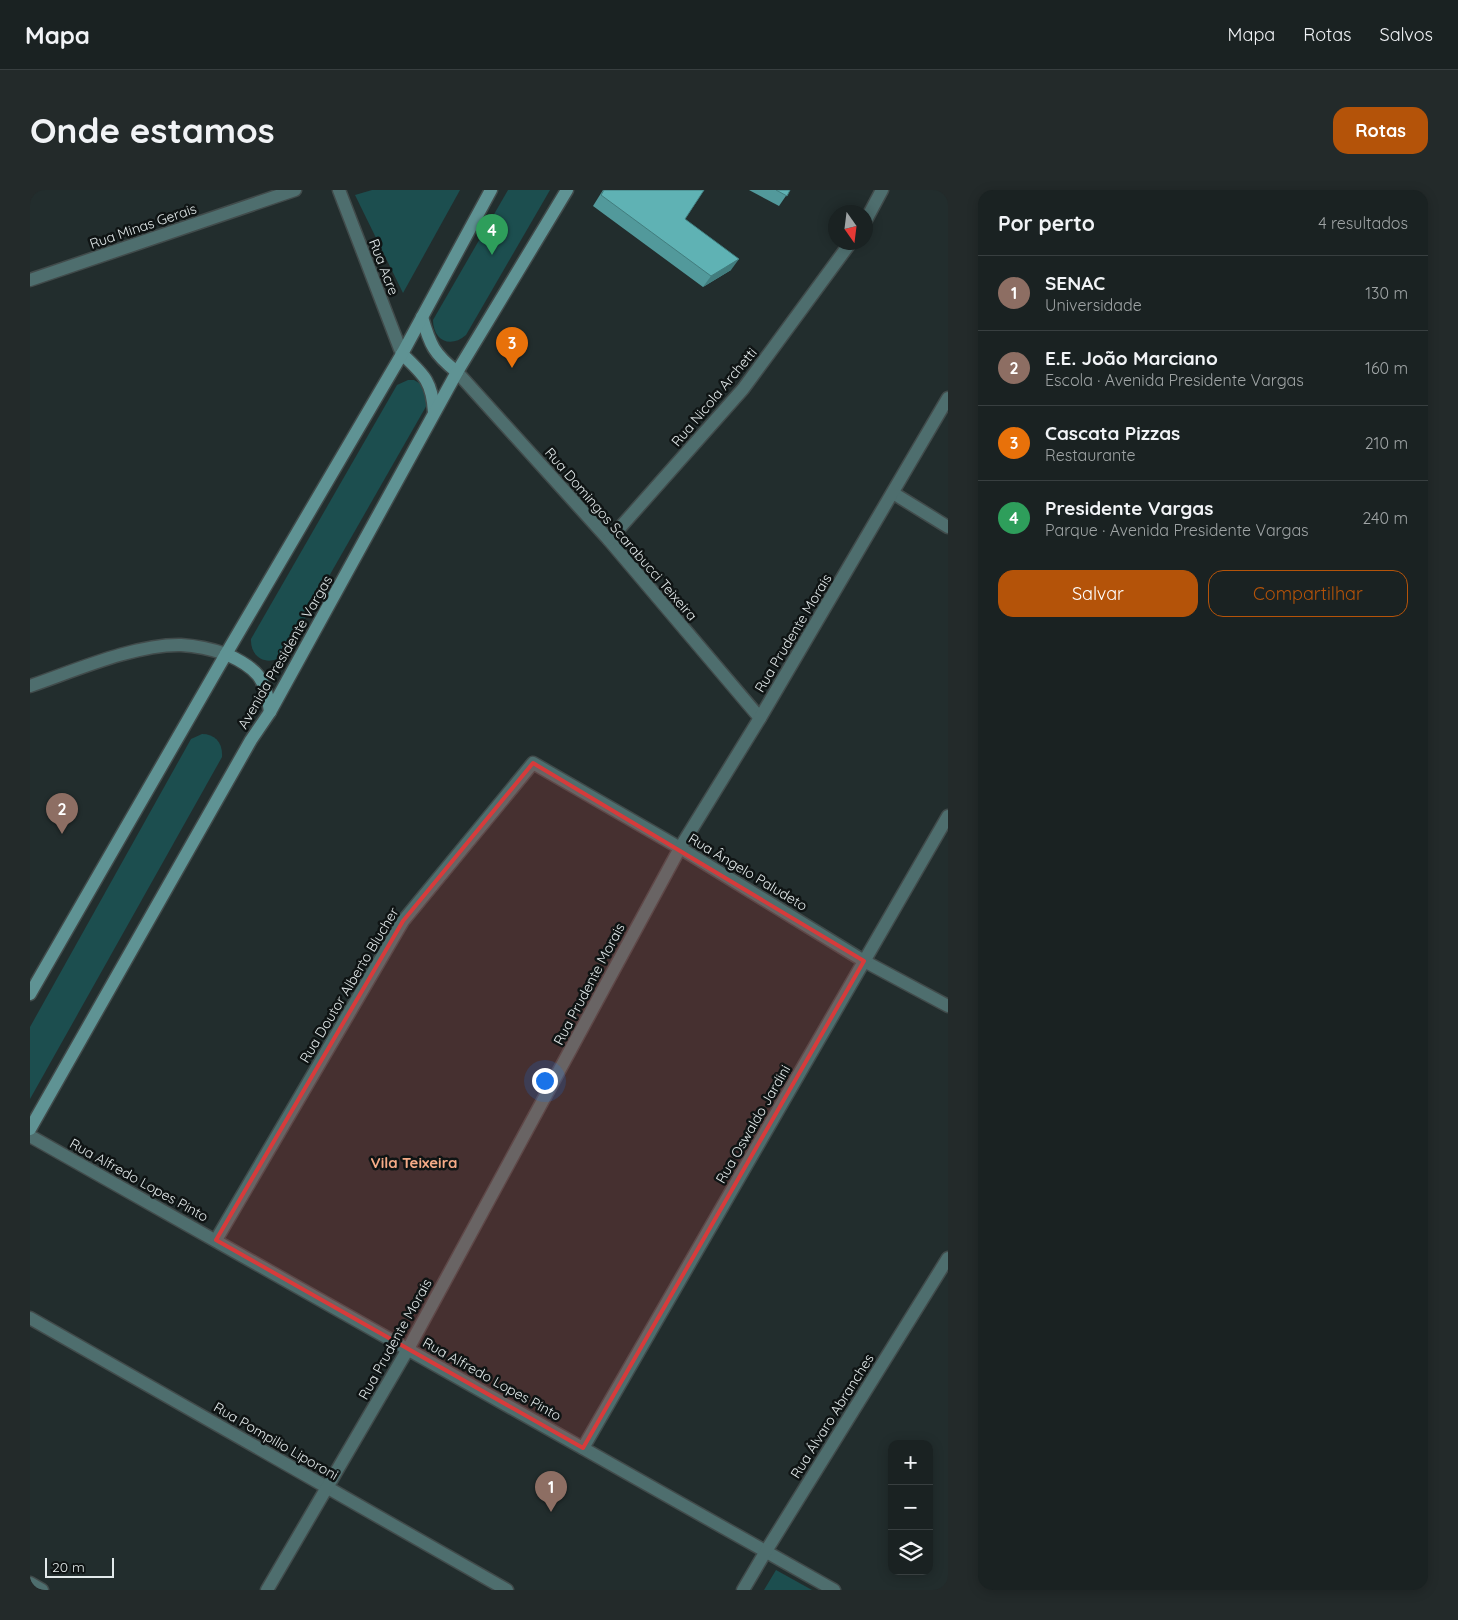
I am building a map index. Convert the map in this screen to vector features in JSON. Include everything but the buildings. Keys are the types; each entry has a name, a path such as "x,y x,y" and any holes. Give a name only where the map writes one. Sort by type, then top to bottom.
{"main road":[{"path":"30,994 402,354 491,190"},
{"name":"Avenida Presidente Vargas","path":"30,1129 246,749 270,712 434,412 567,190"},
{"path":"422,318 434,350 443,361 457,372"},
{"path":"402,354 420,370 428,381 433,394 434,412"},
{"path":"226,654 254,670 263,682 268,694 270,712"}],"street":[{"name":"Rua Minas Gerais","path":"30,280 295,190"},
{"name":"Rua Acre","path":"339,190 402,354"},
{"path":"873,207 882,190"},
{"name":"Rua Nicola Archetti","path":"609,540 743,390 845,250"},
{"name":"Rua Domingos Scarabucci Teixeira","path":"457,372 609,540 760,718"},
{"name":"Rua Prudente Morais","path":"267,1590 408,1349 680,848 760,718 948,398"},
{"path":"893,493 948,527"},
{"path":"30,686 120,655 151,648 180,645 208,648 226,654"},
{"name":"Rua Ângelo Paludeto","path":"533,763 680,848 864,961 948,1006"},
{"name":"Rua Doutor Alberto Blucher","path":"216,1240 403,921 533,763"},
{"name":"Rua Oswaldo Jardini","path":"583,1448 948,816"},
{"name":"Rua Alfredo Lopes Pinto","path":"30,1136 834,1590"},
{"name":"Rua Álvaro Abranches","path":"744,1590 766,1551 948,1258"},
{"name":"Rua Pompilio Liporoni","path":"30,1318 508,1590"},
{"path":"30,1583 42,1590"}],"highlighted area":[{"path":"533,763 864,961 583,1448 216,1240 403,921"}],"shaded area":[{"path":"372,190 460,190 403,293 355,195"},
{"path":"508,190 550,190 466,335 454,341 444,340 436,333 433,320"},
{"path":"408,380 414,380 424,386 428,403 284,655 278,659 262,659 254,652 251,639 397,385"},
{"path":"207,734 217,740 220,744 222,757 30,1099 30,1027 191,739"},
{"path":"776,1570 812,1590 764,1590"}],"place":[{"name":"Presidente Vargas","path":"492,255"},
{"name":"Cascata Pizzas","path":"512,368"},
{"name":"E.E. João Marciano","path":"62,834"},
{"name":"SENAC","path":"551,1512"}],"district":[{"name":"Vila Teixeira","path":"414,1163"}]}
